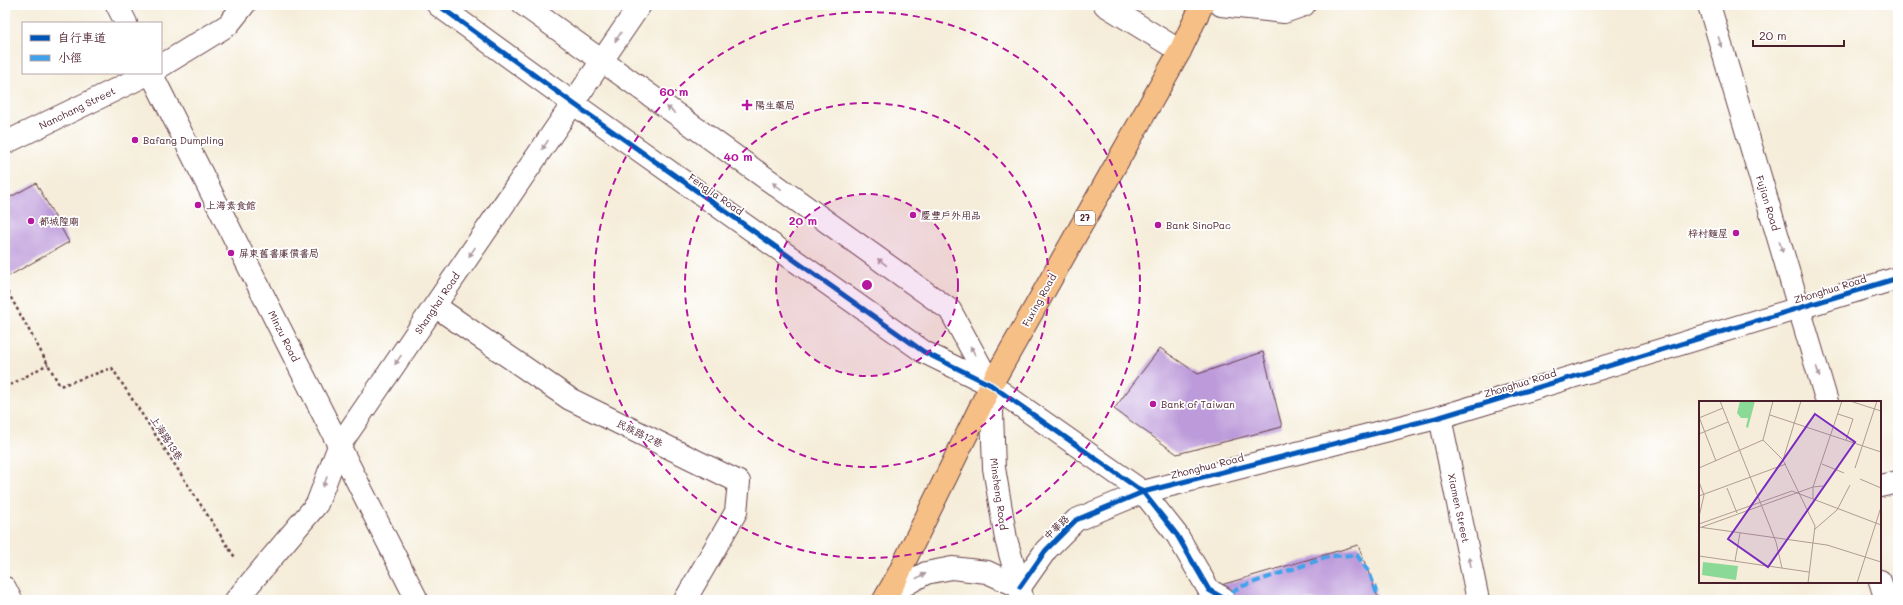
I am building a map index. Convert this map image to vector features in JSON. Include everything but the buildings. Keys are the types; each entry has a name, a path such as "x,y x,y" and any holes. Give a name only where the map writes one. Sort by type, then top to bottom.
{"main road":[{"name":"Fuxing Road","path":"886,598 991,385 1180,51 1202,5"}],"street":[{"path":"117,5 126,22"},
{"path":"162,65 228,25 244,5"},
{"name":"Fengjia Road","path":"438,5 574,104 924,352 991,385"},
{"path":"524,5 950,310 991,385 1143,492 1177,535 1209,590 1223,598"},
{"name":"Shanghai Road","path":"236,600 252,583 317,504 339,446 574,104 640,5"},
{"path":"1106,5 1180,51"},
{"path":"1221,5 1284,12 1304,5"},
{"name":"Fujian Road","path":"1709,5 1827,401"},
{"name":"Nanchang Street","path":"5,143 148,74"},
{"name":"Minzu Road","path":"151,74 417,600"},
{"name":"Zhonghua Road","path":"1143,492 1440,417 1898,278"},
{"name":"民族路12巷","path":"435,306 570,399 739,482 736,512 685,600"},
{"name":"Minsheng Road","path":"991,385 994,468 1006,539 1022,593"},
{"name":"Xiamen Street","path":"1440,417 1478,600"},
{"path":"1881,486 1898,482"},
{"name":"中華路","path":"1022,593 1046,550 1076,520 1143,492"},
{"path":"886,598 926,573 952,568 988,572 1022,593"},
{"path":"1881,583 1886,600"},
{"path":"5,588 11,600"}],"path":[{"path":"5,286 48,364 5,388"}],"marked path":[{"path":"1222,600 1240,587 1331,556 1357,555 1370,574 1379,600"}],"cycle path":[{"path":"438,5 574,104 924,352 991,385 1143,492 1177,535 1209,590 1223,598"},
{"path":"1020,587 1046,550 1076,520 1143,492 1440,417 1898,278"}],"place":[{"name":"陽生藥局","path":"747,105"},
{"name":"Bafang Dumpling","path":"135,140"},
{"name":"上海素食館","path":"198,205"},
{"name":"慶豐戶外用品","path":"913,215"},
{"name":"都城隍廟","path":"31,221"},
{"name":"Bank SinoPac","path":"1158,225"},
{"name":"梓村麵屋","path":"1736,233"},
{"name":"屏東舊書廉價書局","path":"231,253"},
{"name":"Bank of Taiwan","path":"1153,404"}]}
